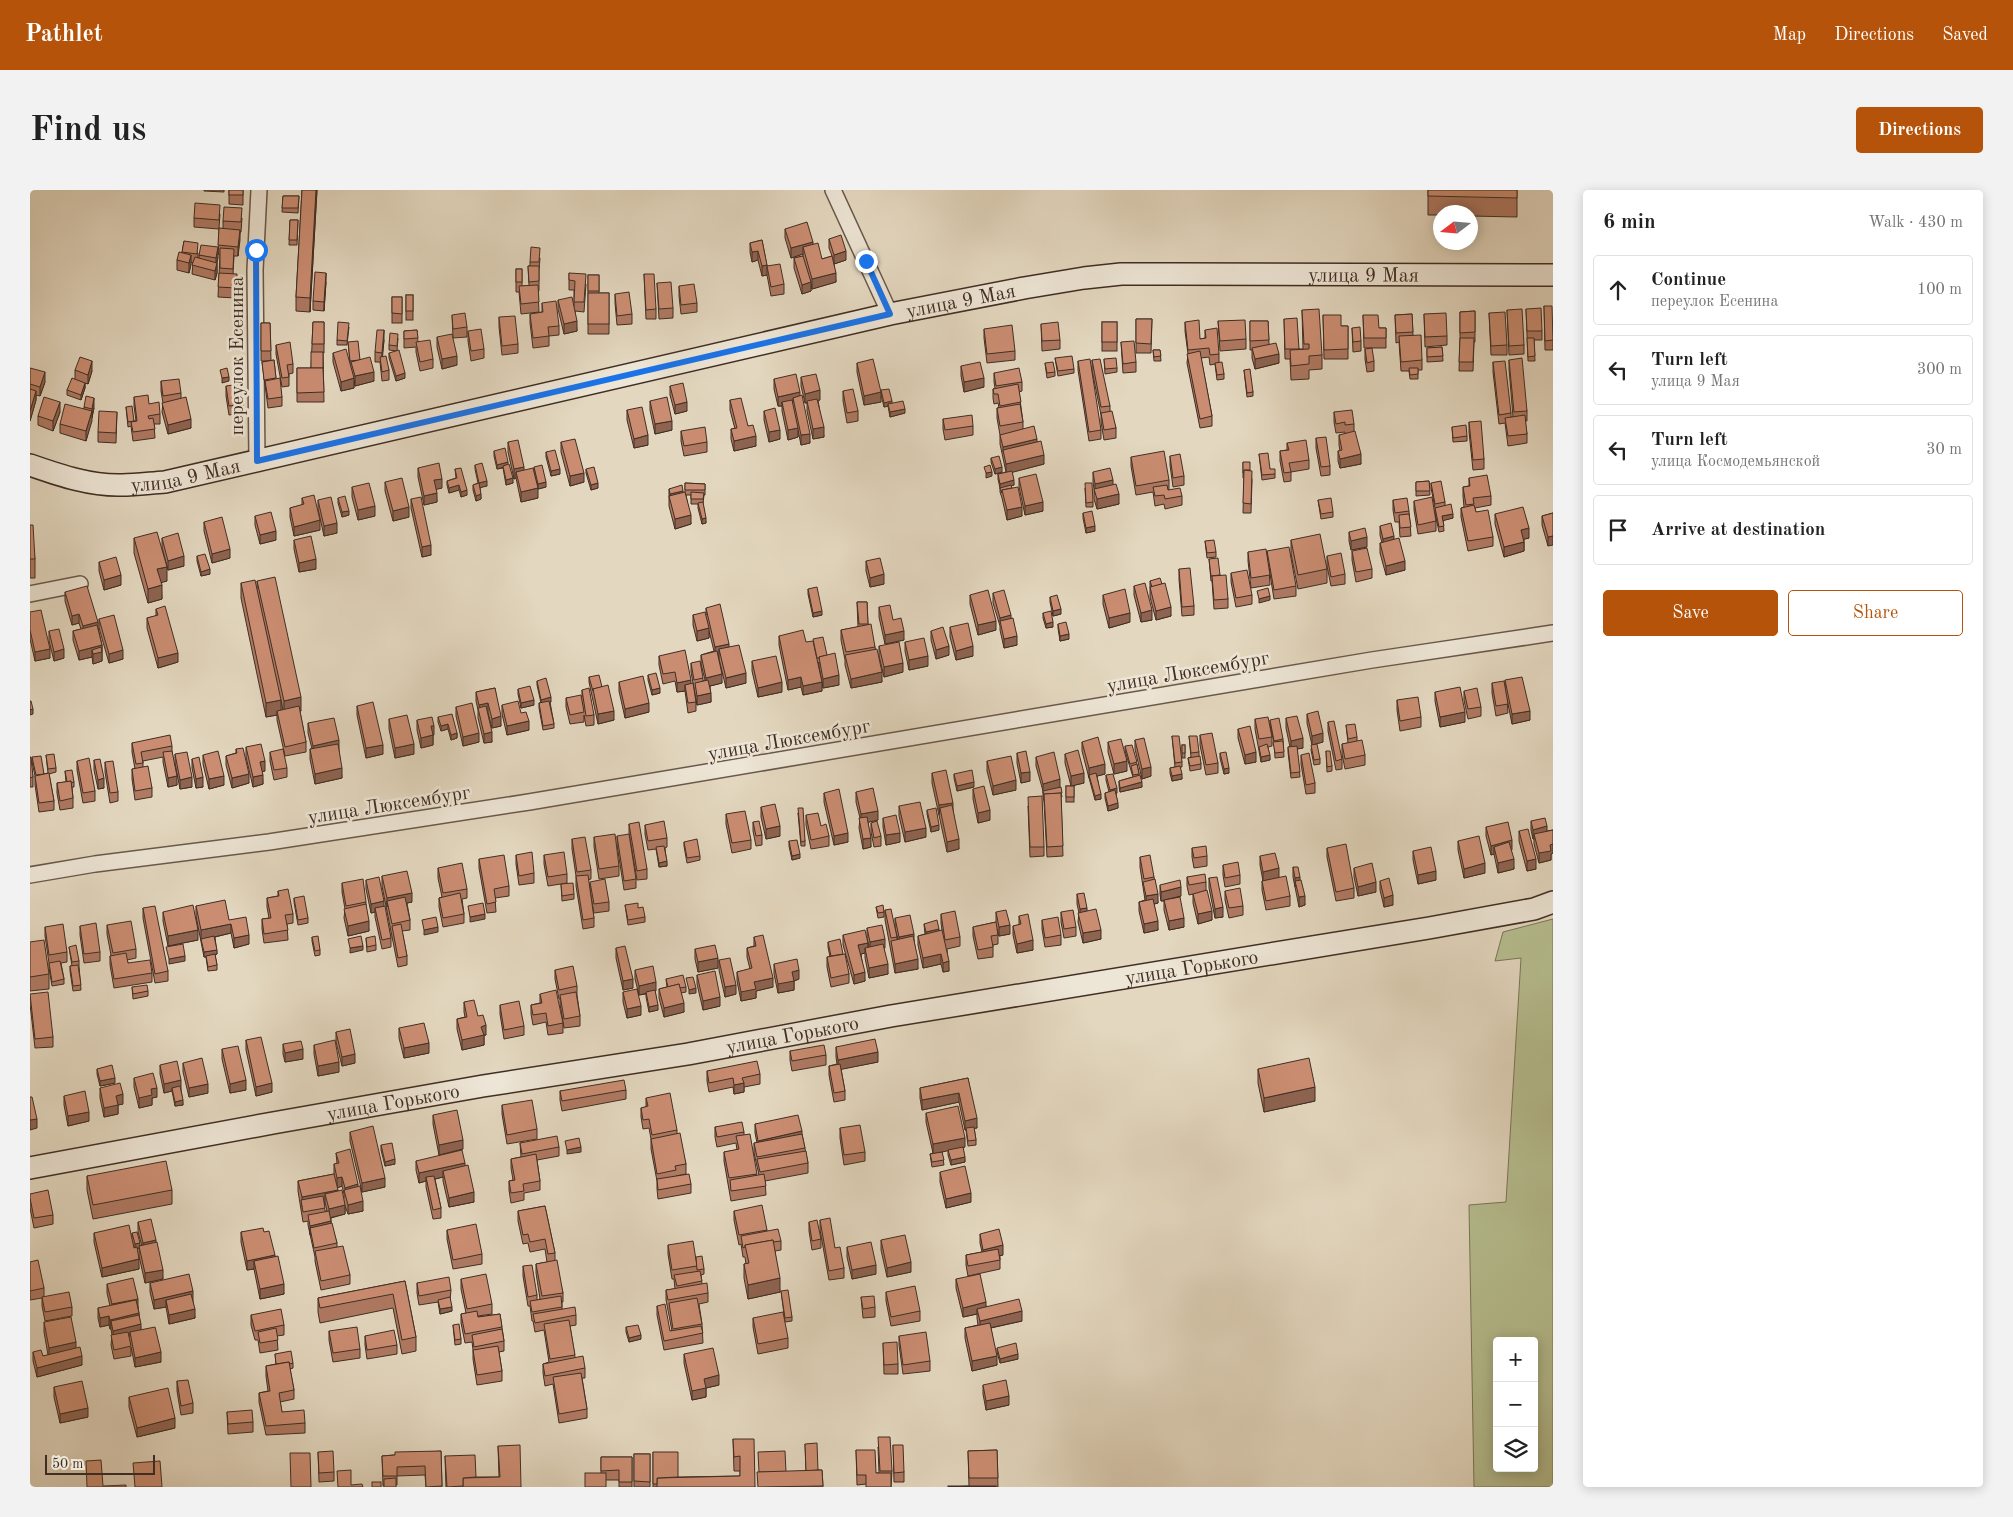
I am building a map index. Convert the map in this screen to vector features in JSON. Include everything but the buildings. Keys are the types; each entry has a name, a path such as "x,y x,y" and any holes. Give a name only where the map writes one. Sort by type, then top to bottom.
{"street":[{"name":"переулок Есенина","path":"257,461 255,270 259,190"},
{"path":"833,190 890,314"},
{"name":"улица 9 Мая","path":"30,465 75,479 120,486 165,482 890,314 1024,288 1121,274 1553,275"},
{"path":"30,594 80,584"},
{"name":"улица Люксембург","path":"30,876 95,864 269,842 530,802 1362,662 1553,632"},
{"name":"улица Горького","path":"30,1168 263,1124 483,1086 688,1054 891,1016 1392,935 1534,909 1553,902"}],"green space":[{"path":"1553,919 1553,1487 1474,1487 1469,1205 1506,1202 1521,958 1495,961 1503,932"}],"route":[{"path":"256,250 255,382 257,461 890,314 866,261"}]}
